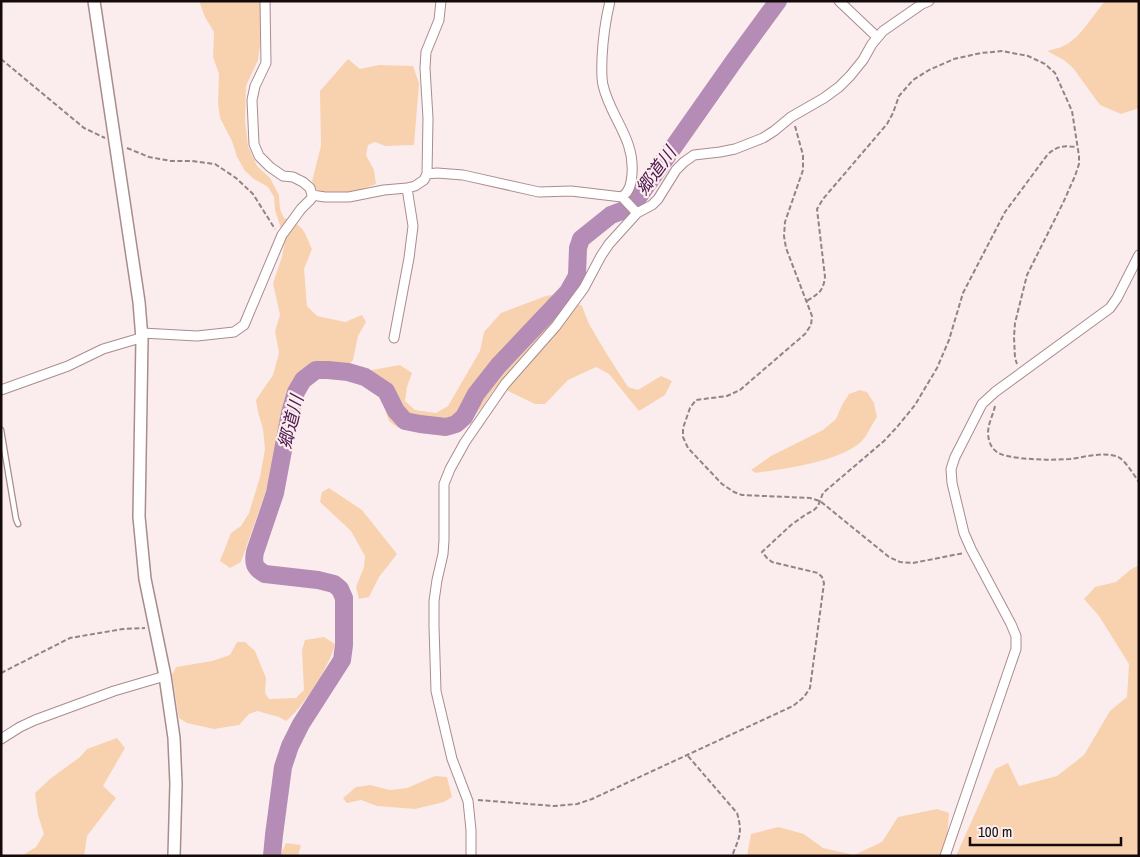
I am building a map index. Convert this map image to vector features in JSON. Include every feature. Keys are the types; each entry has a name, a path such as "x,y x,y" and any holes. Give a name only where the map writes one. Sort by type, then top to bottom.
{"street":[{"path":"94,1 139,302 142,336 139,517 145,579 165,676 174,738 176,784 174,856"},
{"path":"1,390 68,366 103,349 142,336 197,336 234,332 244,325 282,235 301,209 311,199 312,195 310,188 303,182 294,177 283,176 270,167 259,156 254,144 252,100 255,86 266,63 265,1"},
{"path":"312,195 325,198 349,197 384,190 407,188 415,186 424,180 427,174 428,118 426,52 439,20 441,1"},
{"path":"610,1 603,33 601,70 602,84 632,153 631,185 623,199"},
{"path":"840,1 877,38"},
{"path":"471,856 468,801 452,759 436,691 434,601 443,554 444,484 450,468 465,442 505,384 556,326 584,288 609,244 635,211 652,205 658,199 676,170 684,162 694,155 735,149 763,138 774,131 791,117 839,87 854,71 884,31 929,1"},
{"path":"427,174 437,173 463,176 539,192 571,191 623,199 635,211"},
{"path":"394,338 410,258 412,226 407,188"},
{"path":"945,856 1016,649 1016,636 1011,624 971,550 964,533 952,483 951,469 955,457 982,404 995,392 1110,308 1139,255"},
{"path":"1,739 35,720 114,691 165,676"}],"lane":[{"path":"1,430 18,524"}],"path":[{"path":"807,301 824,287 825,277 817,209 823,199 887,124 899,96 912,80 954,59 981,53 1002,51 1028,56 1045,64 1055,73 1072,111 1079,164 1076,176 1064,203 1027,275 1015,323 1014,337 1015,358 1021,373"},
{"path":"1,59 84,128 97,136 149,157 171,161 192,160 215,164 236,178 253,194 278,233 282,235"},
{"path":"791,117 803,155 803,170 785,222 784,236 786,248 812,316 811,325 805,334 740,390 726,396 696,400 690,408 683,428 683,437 688,448 722,484 734,492 742,495 810,498 820,501 889,557 900,562 912,563 971,550"},
{"path":"468,801 482,800 554,806 577,804 688,756 793,706 804,697 810,688 824,583 818,572 772,562 762,552 791,525 814,510 818,506 823,493 884,441 915,405 937,368 949,340 963,294 1006,212 1048,154 1055,148 1077,146"},
{"path":"995,392 996,402 988,431 990,441 998,454 1005,457 1043,460 1100,455 1117,457 1122,460 1139,482"},
{"path":"1,673 70,638 123,629 147,628 156,630"},
{"path":"688,756 738,813 740,834 732,856"}],"shaded area":[{"path":"199,1 260,1 261,37 258,60 246,86 245,120 248,146 257,166 270,178 279,195 280,209 284,218 300,226 312,249 304,269 307,306 317,316 345,322 362,315 366,322 358,336 353,360 347,367 319,362 302,371 290,387 283,411 278,451 267,488 241,562 230,568 220,561 231,533 241,526 249,513 260,477 265,449 263,429 256,400 273,375 279,353 275,331 280,315 273,283 282,257 285,241 275,210 274,197 268,187 245,171 220,118 218,104 219,74 213,57 214,32 205,17"},
{"path":"1105,1 1139,1 1139,108 1121,114 1100,105 1073,68 1064,60 1047,51 1059,48 1075,38"},
{"path":"348,59 360,69 379,65 413,66 419,83 414,145 385,146 375,142 368,145 366,155 374,170 376,184 344,196 319,194 312,181 321,146 320,91"},
{"path":"558,294 582,306 589,324 628,387 638,390 661,376 672,381 665,395 639,411 609,374 596,367 568,380 545,404 535,404 506,390 495,388 469,422 442,432 397,427 389,421 382,401 375,390 366,386 365,372 400,365 412,373 405,401 415,410 436,413 448,406 480,351 484,332 501,313 546,296"},
{"path":"860,390 867,392 874,403 877,417 860,443 849,450 810,464 756,473 751,470 771,456 823,430 836,419 849,394"},
{"path":"329,488 362,510 397,554 379,577 369,597 359,599 356,587 364,567 365,556 351,531 320,502 322,492"},
{"path":"1139,565 1139,856 956,856 995,769 1008,763 1019,786 1057,776 1084,755 1110,711 1127,697 1129,664 1099,616 1084,599 1095,587 1116,582"},
{"path":"324,637 335,644 328,663 300,707 286,721 257,711 249,714 239,725 214,729 187,723 179,718 172,675 176,667 212,661 230,655 237,642 245,642 255,651 266,678 265,693 269,699 296,698 304,690 302,650 305,640"},
{"path":"117,738 125,748 103,786 116,798 87,836 84,856 21,856 36,847 44,834 38,815 35,793 50,779 80,757 87,749"},
{"path":"435,776 447,777 452,797 444,802 415,809 377,806 361,800 347,803 343,798 356,787 370,785 390,790 407,788"},
{"path":"937,809 949,813 947,839 940,856 747,856 751,834 778,827 804,834 823,848 854,855 882,842 898,817"},
{"path":"286,843 301,845 298,856 280,856"}],"waterway":[{"name":"郷道川","path":"272,856 283,767 290,746 301,724 342,660 344,645 344,598 340,589 334,584 318,580 265,574 256,567 254,562 255,552 275,493 290,413 296,392 303,380 316,370 348,372 365,377 386,391 396,411 405,421 446,427 456,424 464,417 476,394 498,366 568,292 577,276 578,248 581,239 611,215 627,209 637,199 778,1"}]}
